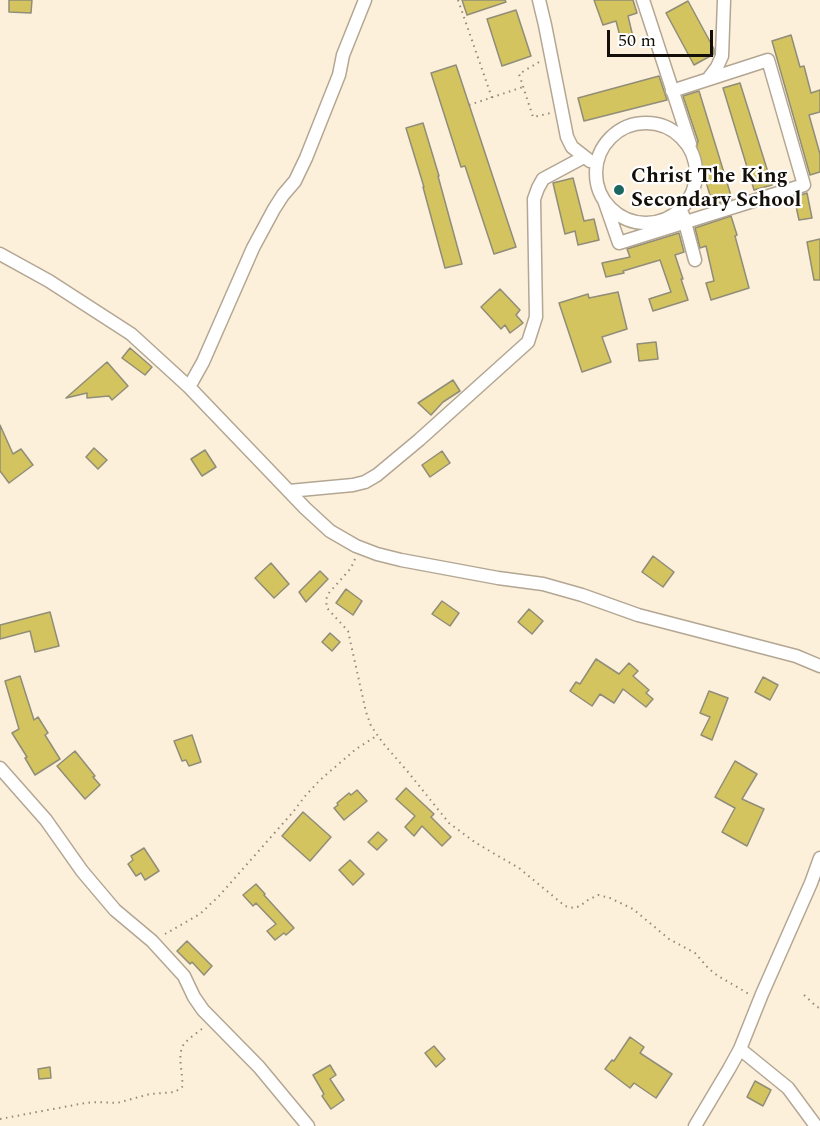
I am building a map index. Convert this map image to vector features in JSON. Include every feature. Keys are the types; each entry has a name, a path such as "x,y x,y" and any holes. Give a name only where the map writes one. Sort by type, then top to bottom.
{"street":[{"path":"189,387 203,362 253,248 274,209 295,181 306,158 339,75 343,55 365,0"},
{"path":"539,0 567,137 572,147 596,165"},
{"path":"604,200 624,219 637,223 664,220 686,204 693,192 696,178 696,164 643,0"},
{"path":"708,79 722,56 724,0"},
{"path":"672,91 768,60 804,185 619,243 598,188 596,174 596,165 602,147 610,136 634,123 662,124 674,130 692,151"},
{"path":"289,491 353,485 365,482 377,475 428,433 528,342 536,317 534,199 543,179 584,157"},
{"path":"681,209 696,260"},
{"path":"0,254 49,281 131,334 189,387 305,508 330,531 356,546 401,560 543,584 638,615 771,649 820,666"},
{"path":"0,768 46,819 82,871 115,910 152,941 184,976 194,997 213,1020 260,1068 308,1126"},
{"path":"695,1126 740,1049 820,858"},
{"path":"740,1049 788,1088 816,1126"}],"path":[{"path":"458,0 492,98"},
{"path":"551,55 519,74 533,117 562,110"},
{"path":"469,105 523,87"},
{"path":"356,546 351,568 328,594 327,608 348,631 371,726 449,823 476,843 519,868 565,906 574,908 597,896 610,898 633,909 669,939 695,953 718,976 759,1001"},
{"path":"152,941 200,914 219,896 320,780 356,749 378,735"},
{"path":"804,995 820,1008"},
{"path":"0,1119 85,1103 117,1103 150,1094 175,1092 182,1088 180,1058 183,1046 213,1020"}],"building":[{"path":"9,0 32,0 31,13 9,12"},
{"path":"462,0 505,0 506,2 467,15"},
{"path":"594,0 633,0 637,13 628,16 634,41 622,44 616,21 603,25"},
{"path":"688,1 714,49 714,54 694,65 666,13"},
{"path":"516,10 531,56 502,66 487,19"},
{"path":"791,35 800,67 804,66 811,93 820,90 820,112 809,115 820,154 820,172 810,175 772,41"},
{"path":"456,65 516,247 494,254 465,166 461,167 431,73"},
{"path":"659,76 667,100 584,121 578,98"},
{"path":"740,83 772,185 754,190 723,88"},
{"path":"699,91 732,199 713,205 696,149 698,141 683,96"},
{"path":"423,123 462,264 445,268 406,128"},
{"path":"573,178 584,221 594,219 599,240 578,245 575,231 565,234 553,183"},
{"path":"807,193 812,218 799,220 794,197"},
{"path":"731,216 749,288 711,300 706,283 714,281 706,246 700,248 695,228"},
{"path":"679,233 684,252 675,255 688,300 653,311 649,299 671,292 660,260 606,277 602,263 630,257 627,249"},
{"path":"820,239 820,280 814,280 807,242"},
{"path":"500,289 520,310 516,315 523,323 510,333 505,325 501,329 481,307"},
{"path":"618,292 627,329 602,337 611,362 582,372 559,303 588,294 589,298"},
{"path":"656,342 658,359 639,361 637,344"},
{"path":"130,348 152,367 145,375 122,358"},
{"path":"107,362 128,386 112,400 109,396 87,398 87,393 66,398"},
{"path":"453,380 460,391 443,402 431,415 418,403"},
{"path":"0,425 13,454 21,449 33,465 9,483 0,471"},
{"path":"94,448 107,460 98,469 86,457"},
{"path":"205,450 216,467 202,476 191,459"},
{"path":"442,451 450,463 430,477 422,465"},
{"path":"653,556 674,572 663,587 642,572"},
{"path":"271,563 289,584 274,598 255,578"},
{"path":"320,571 328,579 306,602 299,592"},
{"path":"346,589 362,601 353,615 336,603"},
{"path":"442,601 459,613 450,626 432,614"},
{"path":"529,609 543,621 532,634 518,622"},
{"path":"50,612 59,646 35,652 30,631 0,639 0,625"},
{"path":"330,633 340,642 332,651 322,642"},
{"path":"596,659 619,674 629,663 638,671 633,676 649,690 646,693 653,699 646,707 623,689 614,703 600,694 592,706 570,691 576,682 580,684"},
{"path":"20,676 34,720 38,717 48,733 45,735 60,759 35,775 12,733 19,729 5,681"},
{"path":"763,677 778,685 770,700 755,692"},
{"path":"709,691 728,698 712,740 701,735 710,717 700,713"},
{"path":"192,735 201,762 189,766 186,760 182,761 174,741"},
{"path":"75,751 100,785 85,799 57,766"},
{"path":"735,761 757,774 742,799 764,809 747,846 722,832 735,808 715,797"},
{"path":"406,788 434,814 431,817 451,837 442,846 422,826 414,836 405,827 415,816 396,799"},
{"path":"357,790 367,801 344,820 334,808 349,793 351,795"},
{"path":"303,812 331,837 310,861 282,836"},
{"path":"378,832 387,840 377,850 368,842"},
{"path":"144,848 159,871 145,880 141,873 136,876 128,864 133,860 131,856"},
{"path":"350,860 364,874 353,885 339,870"},
{"path":"256,884 294,928 286,935 284,933 275,940 267,931 276,924 256,903 253,906 243,895"},
{"path":"187,941 212,966 204,975 177,951"},
{"path":"630,1037 644,1047 640,1053 672,1074 656,1098 634,1083 630,1088 605,1069 612,1060 614,1061"},
{"path":"434,1046 445,1059 436,1067 425,1053"},
{"path":"330,1065 336,1075 330,1079 344,1100 331,1109 322,1096 324,1094 313,1075"},
{"path":"50,1067 51,1078 39,1079 38,1069"},
{"path":"755,1081 771,1090 763,1106 747,1097"}],"place":[{"name":"Christ The King Secondary School","path":"619,190"}]}
